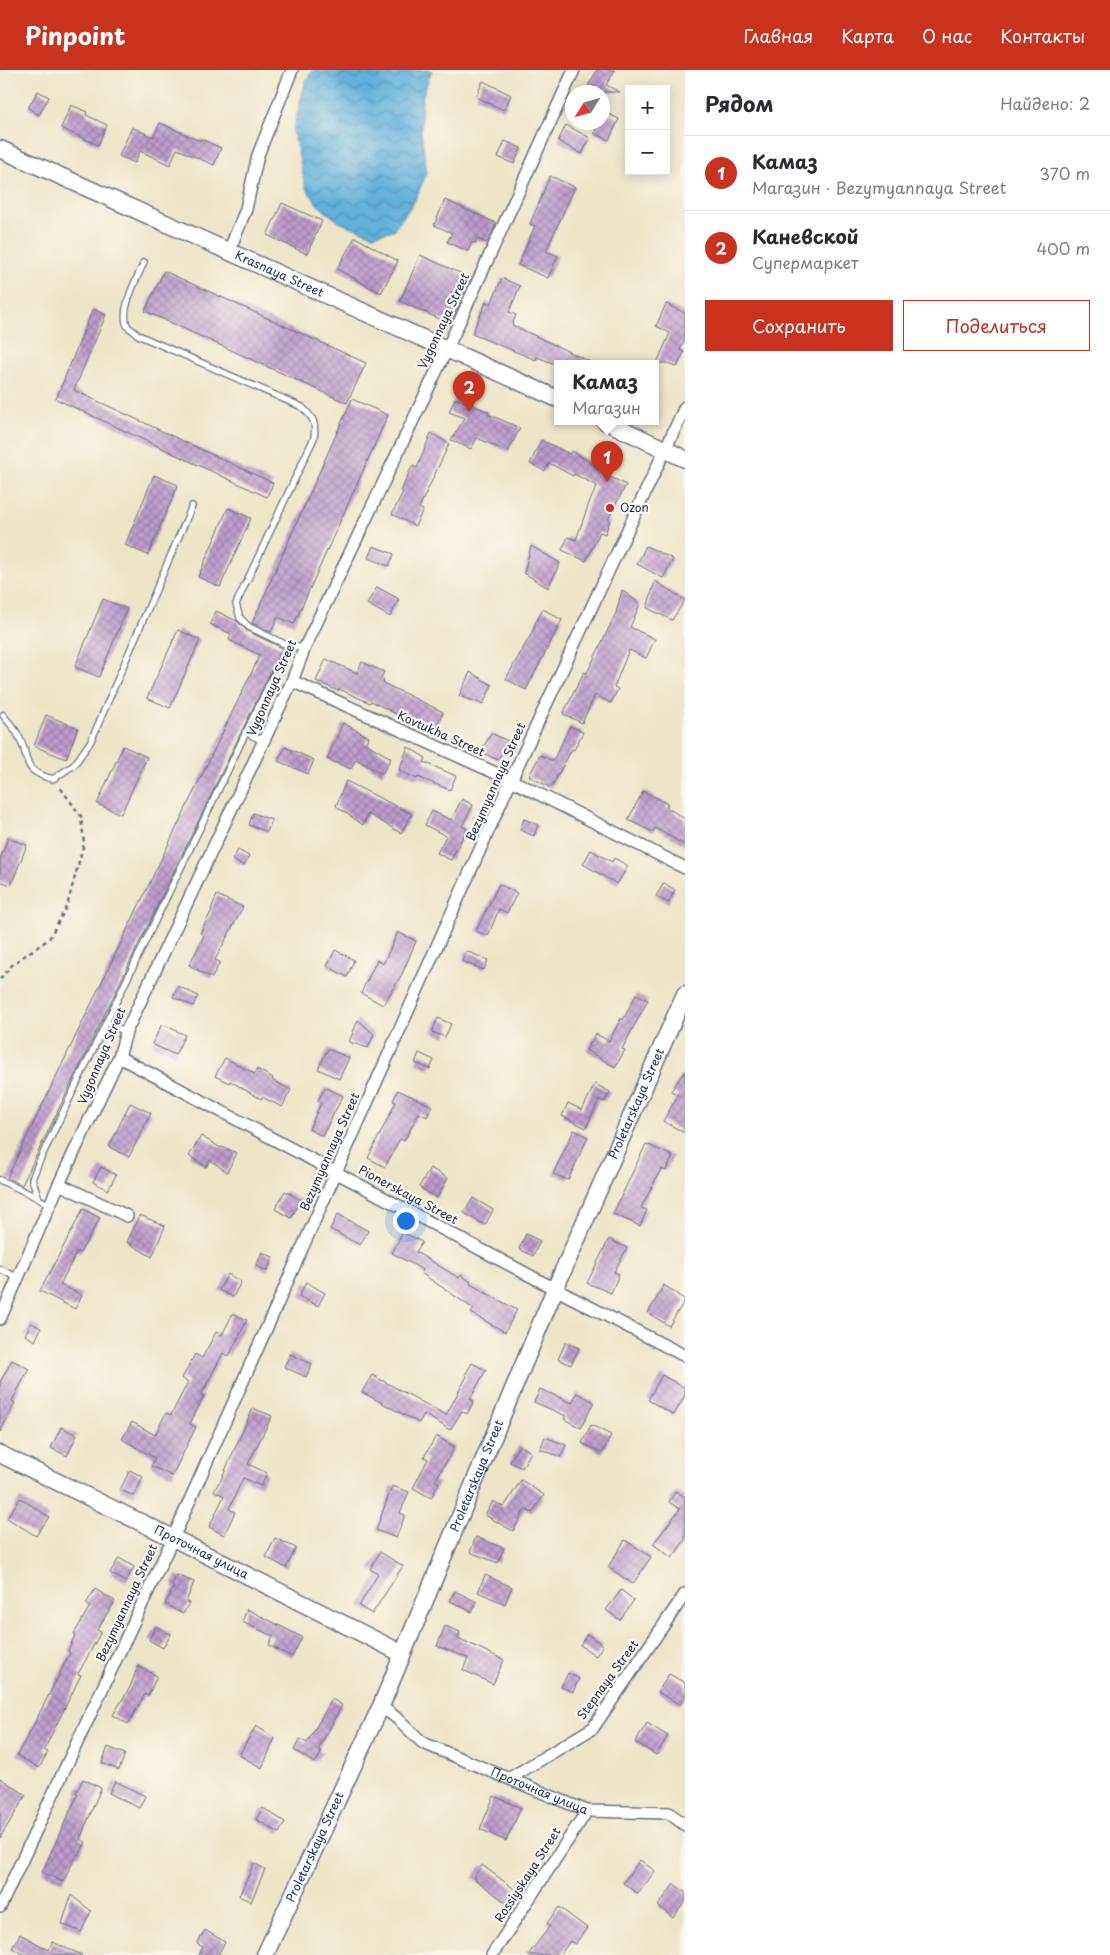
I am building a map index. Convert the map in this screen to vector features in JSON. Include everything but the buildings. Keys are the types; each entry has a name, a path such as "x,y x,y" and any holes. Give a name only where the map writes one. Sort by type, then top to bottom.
{"street":[{"path":"229,251 246,209 258,155 292,70"},
{"name":"Vygonnaya Street","path":"0,1319 59,1184 119,1057 126,1032 292,681 305,647 448,348 574,70"},
{"name":"Krasnaya Street","path":"0,149 448,348 554,397"},
{"name":"Bezymyannaya Street","path":"0,1907 173,1538 511,780 685,407"},
{"path":"614,425 666,448 685,459"},
{"name":"Kovtukha Street","path":"292,681 511,780 685,868"},
{"name":"Proletarskaya Street","path":"264,1955 380,1706 401,1652 555,1289 685,994"},
{"name":"Pionerskaya Street","path":"119,1057 685,1356"},
{"path":"59,1184 127,1216"},
{"name":"Проточная улица","path":"0,1454 401,1652"},
{"name":"Stepnaya Street","path":"510,1778 593,1728 685,1594"},
{"name":"Проточная улица","path":"380,1706 399,1720 423,1744 587,1811 669,1814 685,1825"},
{"name":"Rossiyskaya Street","path":"492,1955 587,1811"}],"lane":[{"path":"144,262 126,305 125,318 128,326 138,334 302,408 311,416 316,425 314,438 236,604 240,618 248,626 291,647 305,647"},
{"path":"1,716 19,737 26,762 40,776 53,779 74,765 91,741 192,506"},
{"path":"38,1196 32,1179 38,1164 278,666 291,647"},
{"path":"246,732 263,741"},
{"path":"106,1022 126,1032"},
{"path":"0,1180 19,1190 38,1196 50,1206"},
{"path":"0,1269 18,1278"}],"path":[{"path":"0,979 14,963 49,939 67,906 84,843 81,816 53,779"}],"water":[{"path":"313,70 432,70 422,98 421,131 427,173 414,202 394,230 373,235 339,222 318,205 306,188 293,130 306,80"}],"place":[{"name":"Каневской","path":"469,412"},
{"name":"Камаз","path":"607,482"},
{"name":"Ozon","path":"610,508"}]}
